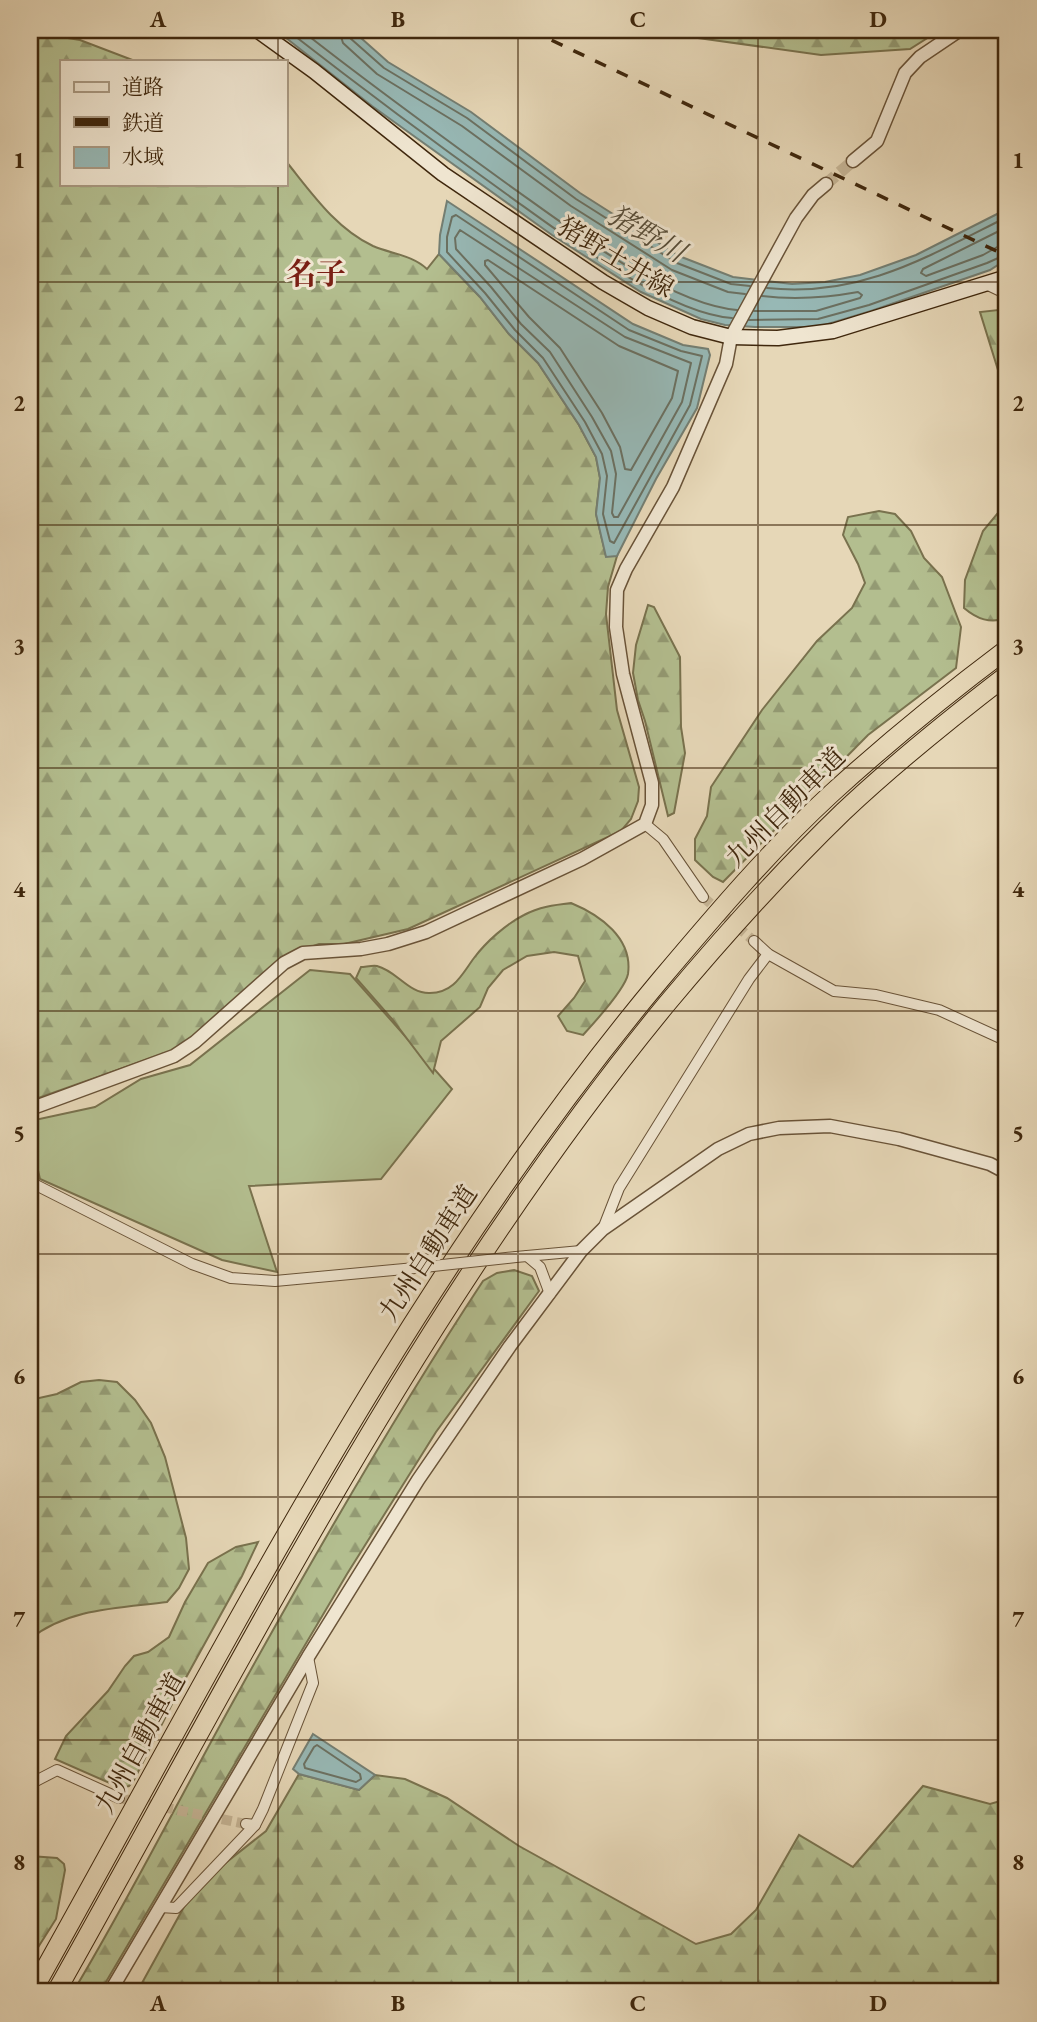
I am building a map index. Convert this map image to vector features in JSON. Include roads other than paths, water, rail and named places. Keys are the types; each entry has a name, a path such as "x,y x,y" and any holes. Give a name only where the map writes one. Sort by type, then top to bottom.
{"highway":[{"name":"九州自動車道","path":"32,1992 318,1477 437,1284 546,1125 664,975 783,842 829,796 885,747 1007,649"},
{"name":"九州自動車道","path":"56,1992 324,1508 454,1296 564,1138 697,968 787,868 845,811 937,730 1007,675"}],"main road":[{"name":"猪野土井線","path":"257,30 314,71 443,174 580,267 648,307 692,327 731,337 778,338 833,331 1007,277"}],"street":[{"path":"853,161 877,141 905,74 920,57 960,30"},
{"path":"30,1109 174,1056 195,1042 284,963 303,953 361,949 426,932 582,859 645,824 652,805 652,783 623,674 616,627 617,590 678,476 726,364 731,337 796,218 813,195 826,184"},
{"path":"986,284 1007,294"},
{"path":"645,824 669,847 703,897"},
{"path":"754,941 768,954 834,991 876,995 939,1010 1007,1041"},
{"path":"603,1229 619,1188 749,979 768,954"},
{"path":"110,1992 308,1657 418,1480 510,1346 581,1251 603,1229 718,1149 749,1134 779,1128 830,1126 899,1139 990,1164 1007,1172"},
{"path":"30,1182 192,1264 231,1278 275,1281 581,1251"},
{"path":"527,1256 540,1267 550,1294"},
{"path":"160,1908 176,1908 251,1824 282,1765 313,1683 308,1657"},
{"path":"30,1784 57,1770 118,1798"}],"water":[{"path":"276,30 352,30 388,62 471,112 580,193 679,256 733,277 792,284 825,282 860,275 916,255 1007,209 1007,259 990,270 818,327 725,325 701,319 641,292 552,235 372,106"},
{"path":"447,201 633,324 683,345 708,349 710,355 697,408 656,479 617,556 606,557 596,514 600,478 596,457 579,425 538,363 439,254"},
{"path":"313,1734 375,1775 359,1790 299,1774 293,1769"}],"tunnel":[{"path":"826,184 853,161"},
{"path":"703,897 754,941"},
{"path":"119,1798 246,1824"}],"railway":[{"path":"530,30 1007,256"}],"district":[{"name":"名子","path":"316,274"}],"water label":[{"name":"猪野川","path":"647,233"}]}
